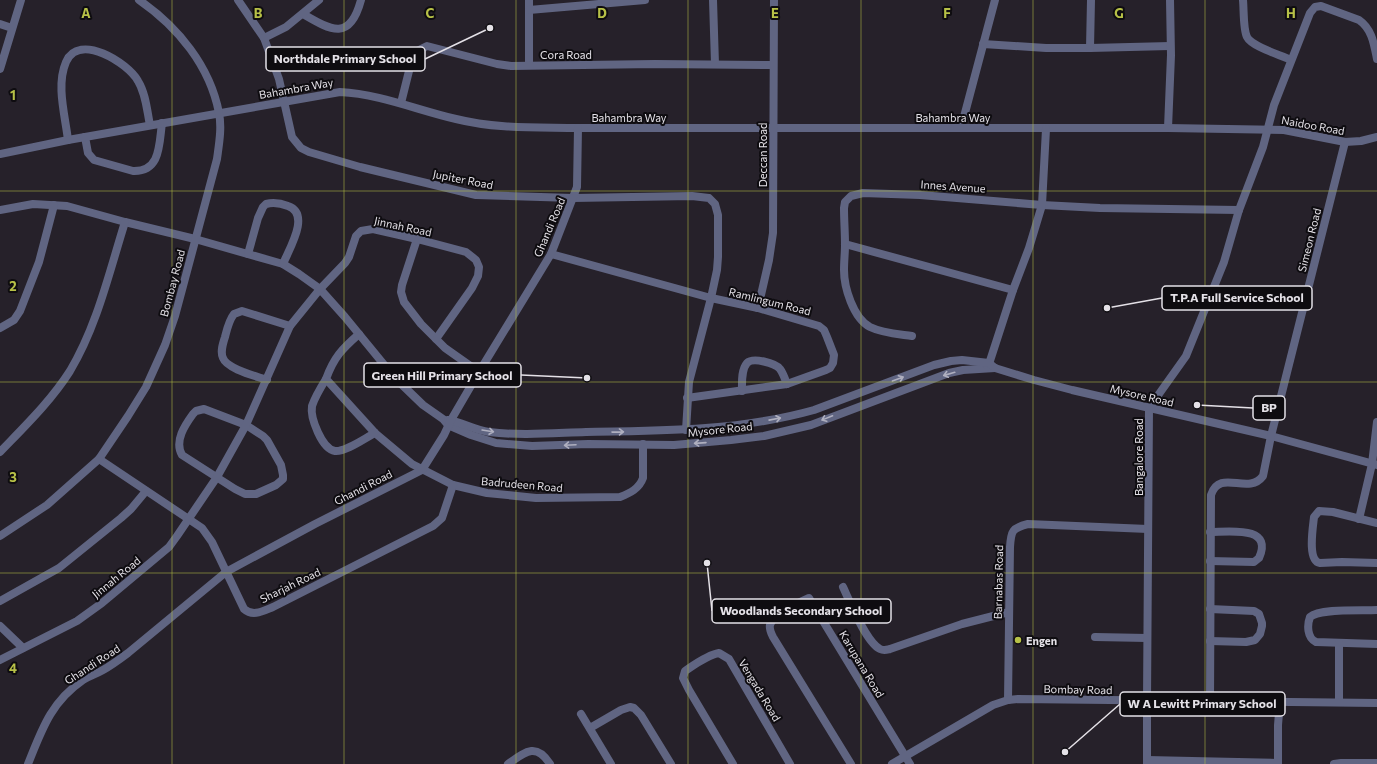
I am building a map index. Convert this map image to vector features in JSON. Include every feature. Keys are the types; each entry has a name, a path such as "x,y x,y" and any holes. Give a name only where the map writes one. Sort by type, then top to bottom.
{"street":[{"path":"0,69 21,0"},
{"name":"Bombay Road","path":"0,536 47,505 99,459 142,392 165,345 175,316 216,159 219,140 219,114 210,82 191,50 167,21 139,0"},
{"name":"Jupiter Road","path":"238,0 264,38 279,79 292,137 301,148 309,152 360,167 476,195 573,198 692,196 709,198 715,204 718,215 719,243 717,270 711,298"},
{"path":"264,38 286,27 319,0"},
{"path":"303,14 337,30 342,29 349,25 354,18 360,0"},
{"path":"529,0 529,65"},
{"path":"529,10 645,0"},
{"path":"713,0 715,64"},
{"name":"Deccan Road","path":"758,308 772,246 774,0"},
{"path":"962,128 982,44 995,0"},
{"path":"1090,0 1090,48"},
{"path":"1168,128 1170,0"},
{"path":"1244,0 1246,35 1250,41 1291,60"},
{"name":"Bangalore Road","path":"1147,762 1149,408 1186,356 1224,262 1239,210 1263,147 1274,105 1306,19 1312,9 1321,6 1360,20 1364,23 1372,37 1377,59"},
{"path":"0,24 12,28"},
{"path":"982,44 1046,48 1170,46"},
{"name":"Cora Road","path":"401,103 413,55 416,50 427,46 497,64 773,65"},
{"path":"68,140 62,94 62,73 68,57 72,53 81,49 97,51 108,56 132,73 138,81 145,100 150,125"},
{"name":"Bahambra Way","path":"0,154 150,125 340,92 368,95 474,123 515,127 1268,129"},
{"path":"85,138 88,153 94,160 133,171 139,171 147,169 154,163 158,152 162,123"},
{"name":"Ghandi Road","path":"28,764 48,717 52,710 69,691 128,653 226,572 422,470 444,436 447,421 479,372 551,254 577,187 578,128"},
{"path":"990,366 1013,290 1029,248 1042,205 1046,129"},
{"name":"Naidoo Road","path":"1268,129 1284,130 1345,142 1361,141 1377,137"},
{"name":"Simeon Road","path":"1210,532 1210,502 1214,487 1220,483 1249,484 1260,480 1264,472 1271,436 1345,142"},
{"name":"Innes Avenue","path":"912,336 870,327 858,316 845,281 844,270 845,202 851,196 856,194 920,195 1100,208 1239,210"},
{"path":"248,254 260,211 266,204 278,202 291,207 296,211 299,219 295,234 283,264"},
{"name":"Mysore Road","path":"0,210 33,204 67,206 195,239 283,264 320,289 395,378 423,406 471,435 484,440 511,445 674,445 764,436 811,425 949,373 990,366"},
{"path":"0,328 14,320 20,311 39,262 54,205"},
{"path":"0,452 44,405 69,372 79,355 93,323 125,222"},
{"name":"Jinnah Road","path":"0,660 77,621 102,603 169,547 217,477 246,425 290,326 320,289 345,263 349,257 356,236 361,231 373,229 417,239 466,252 476,260 479,267 478,276 472,288 436,339"},
{"path":"417,239 402,285 402,296 408,308 436,339 455,356 479,372"},
{"path":"845,244 1013,290"},
{"name":"Ramlingum Road","path":"551,254 711,298 758,308 819,326 824,330 832,348 834,359 830,368 814,375 787,384 687,398"},
{"path":"686,430 687,398 693,364 711,298"},
{"path":"266,380 232,367 223,359 223,342 232,317 237,312 242,311 290,326"},
{"path":"359,334 337,356 332,364 313,403 313,420 327,447 331,450 340,450 375,433"},
{"path":"742,391 744,369 751,361 775,365 780,369 787,384"},
{"name":"Mysore Road","path":"447,421 475,429 506,434 686,430 740,425 794,415 820,407 934,365 951,361 973,361 1072,390 1271,436 1375,464"},
{"name":"Badrudeen Road","path":"326,379 375,433 399,454 422,470 453,485 487,493 536,498 620,497 639,487 641,483 643,478 643,444"},
{"path":"204,409 246,425 267,440 281,465 283,475 282,479 276,485 256,494 251,495 240,493 186,458 179,450 178,446 180,438 189,420 196,411 204,409"},
{"path":"1360,519 1375,464 1377,422"},
{"name":"Sharjah Road","path":"99,459 189,518 207,533 244,609 252,614 264,611 433,526 442,518 453,485"},
{"path":"0,601 59,568 131,508 146,491"},
{"path":"1377,524 1333,512 1322,511 1316,514 1313,522 1312,557 1316,563 1377,563"},
{"name":"Barnabas Road","path":"1008,700 1010,536 1012,532 1016,528 1028,524 1148,529"},
{"path":"1210,561 1254,562 1259,558 1262,550 1260,540 1254,534 1246,532 1210,532 1210,561 1210,702"},
{"path":"843,586 867,635 877,647 884,650 968,622 1009,612"},
{"name":"Karupana Road","path":"851,764 770,631 769,627 772,620 781,613 809,598 906,756"},
{"path":"1210,609 1254,611 1259,614 1262,622 1260,634 1255,640 1210,641"},
{"path":"1377,610 1316,613 1310,617 1309,632 1313,640 1321,643 1377,644"},
{"path":"0,626 23,648"},
{"path":"1095,637 1147,638"},
{"path":"1339,643 1339,702"},
{"name":"Vengada Road","path":"733,764 683,678 685,672 692,666 719,653 729,659 790,764"},
{"name":"Bombay Road","path":"892,764 993,705 1008,700 1377,703"},
{"path":"1147,762 1278,763 1278,725 1280,702"},
{"path":"590,728 621,710 634,708 641,715 671,764"},
{"path":"581,714 611,764"},
{"path":"508,764 524,752 532,750 540,753 550,764"},
{"path":"906,756 910,764"},
{"path":"1334,764 1377,763"}],"place":[{"name":"Northdale Primary School","path":"490,28"},
{"name":"T.P.A Full Service School","path":"1107,308"},
{"name":"Green Hill Primary School","path":"587,378"},
{"name":"BP","path":"1197,405"},
{"name":"Woodlands Secondary School","path":"707,563"},
{"name":"Engen","path":"1018,640"},
{"name":"W A Lewitt Primary School","path":"1065,752"}]}
